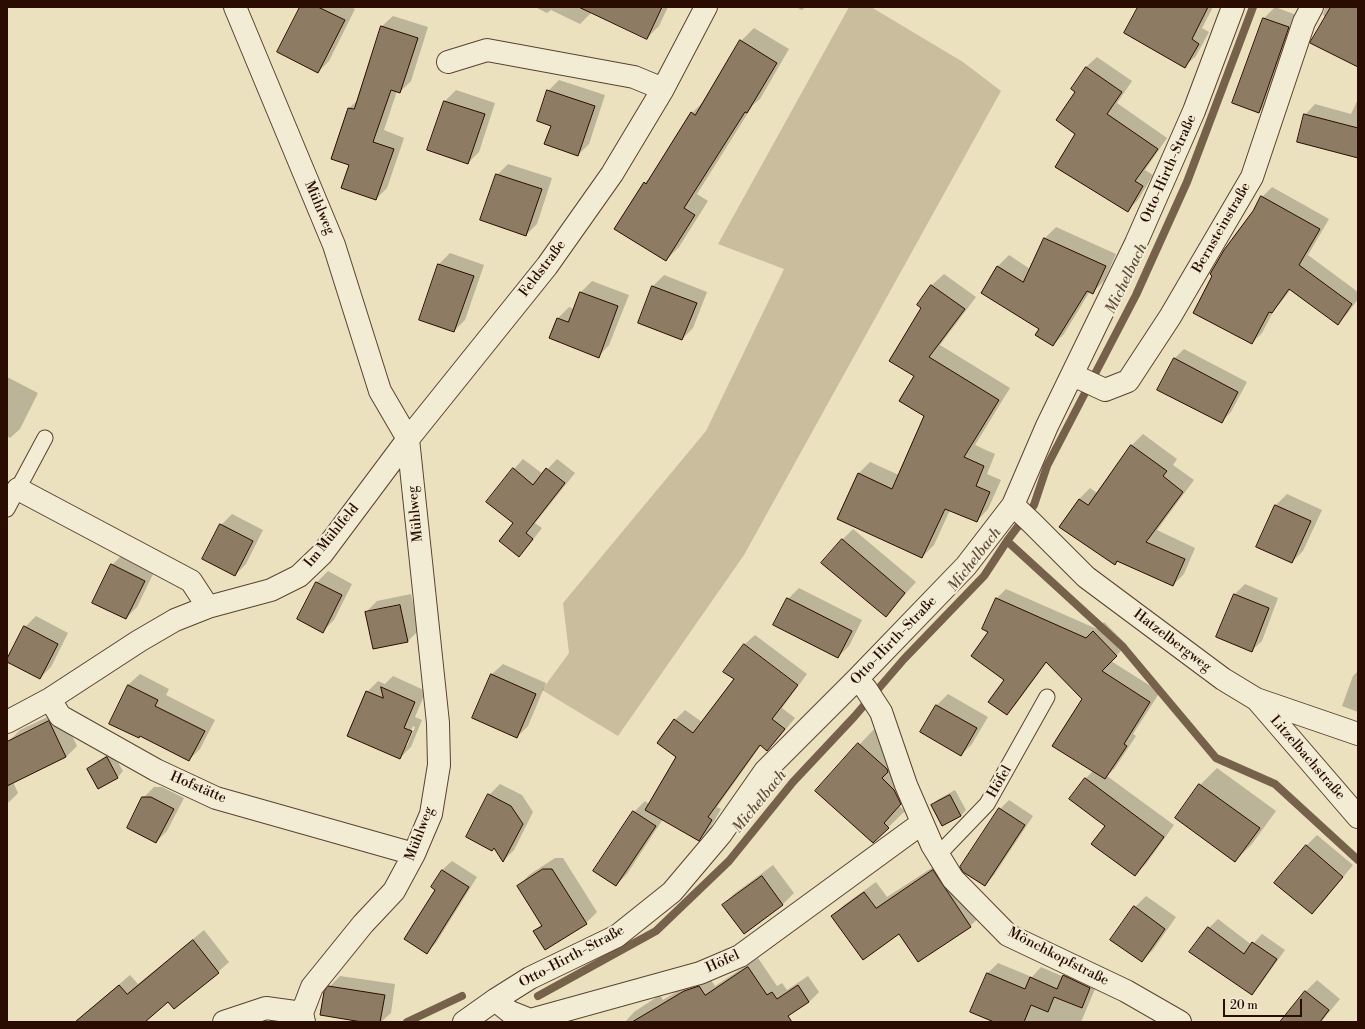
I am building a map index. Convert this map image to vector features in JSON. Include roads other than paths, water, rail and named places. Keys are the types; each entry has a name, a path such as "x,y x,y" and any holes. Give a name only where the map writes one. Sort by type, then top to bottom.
{"street":[{"name":"Mühlweg","path":"224,1022 266,1008 303,1018 312,987 363,924 394,891 414,854 431,814 439,765 438,723 408,438 380,391 334,245 235,7"},
{"name":"Feldstraße","path":"408,438 546,266 612,174 663,89 706,7"},
{"name":"Otto-Hirth-Straße","path":"464,1022 494,1000 530,978 617,936 672,892 721,834 765,771 862,684 966,566 1021,513 1048,426 1078,377 1191,118 1232,7"},
{"name":"Bernsteinstraße","path":"1078,377 1104,390 1128,381 1170,317 1252,177 1304,22 1312,7"},
{"path":"448,62 487,50 634,77 663,89"},
{"name":"Im Mühlfeld","path":"50,699 139,641 175,620 208,607 271,590 299,576 322,554 408,438"},
{"path":"18,489 191,581 208,607"},
{"name":"Hatzelbergweg","path":"1021,513 1086,577 1223,679 1256,699 1358,734"},
{"name":"Mönchkopfstraße","path":"862,684 881,712 906,785 922,823 932,845 953,879 1008,935 1126,991 1180,1022"},
{"path":"7,722 50,699"},
{"name":"Hofstätte","path":"50,699 60,716 156,770 216,798 414,854"},
{"name":"Litzelbachstraße","path":"1256,699 1358,817"},
{"name":"Höfel","path":"494,1000 510,1012 530,1020 700,973 740,956 922,823"}],"lane":[{"path":"7,509 45,438"},
{"name":"Höfel","path":"938,855 987,804 1047,698"}],"waterway":[{"name":"Michelbach","path":"538,996 656,931 729,861 793,782 854,717 904,659 984,576 1007,541 1034,505 1047,466 1136,295 1187,182 1253,7"},
{"path":"1007,541 1123,647 1216,758 1275,784 1358,860"},
{"name":"Michelbach","path":"407,1022 462,996"}]}
